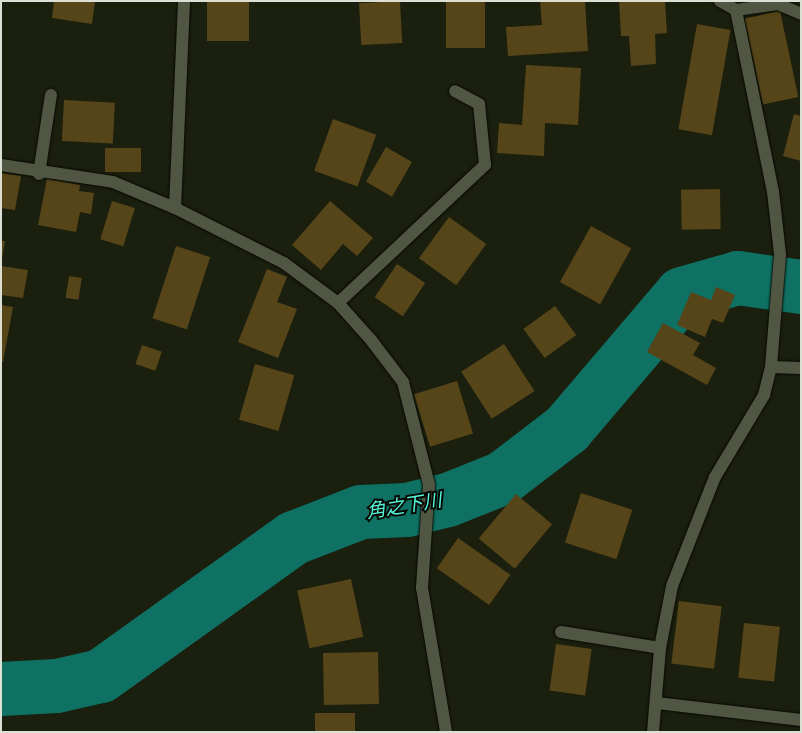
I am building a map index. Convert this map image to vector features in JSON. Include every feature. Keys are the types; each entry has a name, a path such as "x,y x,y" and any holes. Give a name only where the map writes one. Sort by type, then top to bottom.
{"street":[{"path":"175,208 184,1"},
{"path":"720,1 736,10 778,4 801,14"},
{"path":"653,732 657,703 660,648 672,586 715,476 764,395 771,367 771,322 780,254 773,192 736,10"},
{"path":"338,303 485,165 479,104 455,90"},
{"path":"39,174 51,95"},
{"path":"1,166 39,174 114,182 175,208 284,263 338,303 402,382 429,485 422,588 425,626 440,674 446,732"},
{"path":"771,367 801,368"},
{"path":"561,632 660,648"},
{"path":"657,703 801,720"}],"building":[{"path":"54,1 95,1 92,24 52,18"},
{"path":"207,1 249,1 249,41 207,41"},
{"path":"400,1 402,43 361,45 359,3"},
{"path":"446,1 485,1 485,48 446,48"},
{"path":"540,1 585,1 588,51 508,56 506,27 542,25"},
{"path":"619,1 665,1 667,33 655,34 656,64 631,66 629,36 621,36"},
{"path":"780,11 798,97 763,105 745,18"},
{"path":"697,24 730,30 712,135 678,129"},
{"path":"526,65 581,68 578,125 545,123 544,156 497,153 499,123 522,125"},
{"path":"64,100 115,103 113,144 62,141"},
{"path":"794,114 801,116 801,161 783,156"},
{"path":"333,119 376,135 357,186 314,171"},
{"path":"386,147 412,162 392,197 366,182"},
{"path":"105,148 141,148 141,172 105,172"},
{"path":"1,173 21,176 15,210 1,208"},
{"path":"47,179 80,185 79,191 94,193 91,214 80,212 76,232 38,225"},
{"path":"720,189 721,229 682,230 681,190"},
{"path":"112,201 135,208 123,246 100,239"},
{"path":"330,201 373,238 357,256 343,244 321,270 292,245"},
{"path":"449,217 486,244 456,285 419,258"},
{"path":"591,226 631,248 600,304 560,282"},
{"path":"1,241 5,241 2,259 1,259"},
{"path":"176,246 210,257 187,329 153,318"},
{"path":"397,264 425,283 403,316 375,297"},
{"path":"1,266 28,270 23,298 1,295"},
{"path":"267,269 287,277 277,302 297,309 278,358 238,342"},
{"path":"69,276 82,278 78,300 66,298"},
{"path":"716,287 735,295 723,323 712,319 705,337 677,325 691,292 711,300"},
{"path":"1,305 13,307 3,362 1,362"},
{"path":"555,306 576,335 545,358 523,329"},
{"path":"663,323 700,343 693,355 716,368 707,385 647,352"},
{"path":"504,344 534,391 492,419 461,372"},
{"path":"142,345 162,352 155,371 135,364"},
{"path":"255,364 294,375 278,431 239,420"},
{"path":"457,381 473,434 430,447 414,394"},
{"path":"581,493 632,510 616,559 565,542"},
{"path":"516,494 552,524 515,569 479,538"},
{"path":"458,538 510,575 489,605 437,568"},
{"path":"351,579 363,637 309,648 297,590"},
{"path":"679,601 722,606 714,669 671,664"},
{"path":"744,623 780,627 774,681 738,678"},
{"path":"556,644 592,649 585,696 549,691"},
{"path":"378,652 379,704 324,705 323,653"},
{"path":"315,713 355,713 355,732 315,732"}],"waterway":[{"name":"角之下川","path":"1,689 57,686 101,676 294,538 361,512 407,510 448,500 503,478 567,429 682,294 738,278 801,287"}]}
